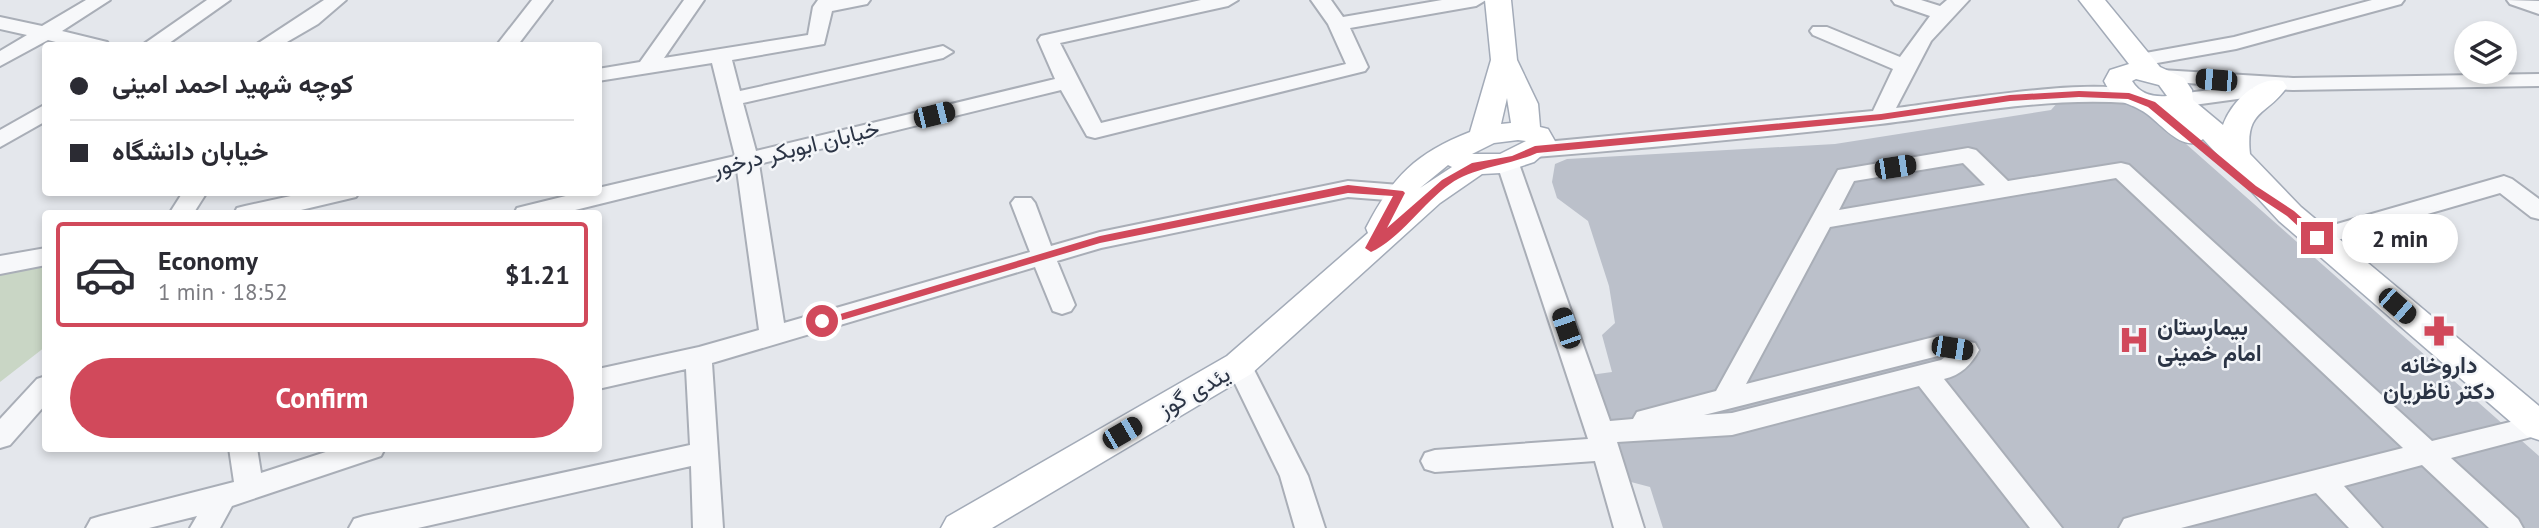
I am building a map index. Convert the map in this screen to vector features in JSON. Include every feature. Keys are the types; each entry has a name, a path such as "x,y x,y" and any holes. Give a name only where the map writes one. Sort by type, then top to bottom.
{"main road":[{"path":"1498,0 1504,60 1524,104 1532,138"},
{"path":"2066,0 2252,189 2290,214"},
{"path":"2092,0 2148,84 2236,157 2290,214 2317,238 2538,426"},
{"path":"1473,150 1504,60"},
{"path":"2236,157 2233,138 2238,118 2246,107 2283,86"},
{"path":"1371,248 1399,193 1418,171 1440,156 1532,138"},
{"path":"1473,150 1507,161 1532,138"},
{"name":"یئدی گوز","path":"960,528 1239,365 1445,182 1473,150"}],"street":[{"path":"0,60 100,0"},
{"path":"156,42 219,0"},
{"path":"271,42 311,20 336,0"},
{"path":"509,42 542,0"},
{"path":"648,66 694,0"},
{"path":"602,74 817,40 825,3 860,0"},
{"path":"1228,0 1048,40 1067,82 1095,131 1358,67 1338,24 1321,0"},
{"path":"1338,24 1476,0"},
{"path":"1902,0 1942,14"},
{"path":"1881,117 1904,66 1942,14 1959,0"},
{"path":"2148,84 2236,43 2394,0"},
{"path":"2517,0 2539,8"},
{"path":"295,42 311,20"},
{"path":"0,23 85,42"},
{"path":"1820,31 1904,66"},
{"path":"732,99 943,52"},
{"path":"720,55 747,160 774,336"},
{"path":"2517,69 2539,68"},
{"path":"1532,138 1636,139 1881,117 2010,98 2102,93 2148,84 2283,86 2454,80"},
{"path":"2517,80 2539,80"},
{"name":"خیابان ابوبکر درخور","path":"602,195 1067,82"},
{"path":"2148,84 2283,86"},
{"path":"0,140 42,114"},
{"path":"1726,397 1846,175 1968,155 2003,190"},
{"path":"1507,161 1583,376 1629,528"},
{"path":"1824,220 2121,170 2508,528"},
{"path":"2317,238 2504,184 2539,211"},
{"path":"602,378 699,357 1100,240 1348,189 1399,193"},
{"path":"264,210 329,196"},
{"name":"خیابان ابوبکر درخور","path":"541,210 599,196"},
{"path":"1023,203 1062,305"},
{"path":"0,265 42,257"},
{"path":"1435,461 1601,441 1732,424 1950,368 1966,350 1938,346 1726,397 1601,441"},
{"path":"699,357 708,528"},
{"path":"1239,365 1294,476 1310,528"},
{"path":"1925,374 2047,528"},
{"path":"0,437 42,390"},
{"path":"2134,528 2538,426"},
{"path":"205,528 235,493 242,452"},
{"path":"101,528 235,493 358,452"},
{"path":"364,528 706,452"},
{"path":"2322,481 2367,528"}],"green space":[{"path":"42,248 42,349 0,382 0,257"}],"building":[{"name":"بیمارستان امام خمینی","path":"2115,98 2151,113 2539,456 2539,528 1663,528 1650,487 1612,477 1583,376 1612,372 1602,335 1615,323 1609,286 1588,221 1557,198 1552,182 1555,164 1567,159 1835,144 2051,110 2059,101"}],"place":[{"name":"داروخانه دکتر ناظریان","path":"2439,331"},
{"name":"بیمارستان امام خمینی","path":"2134,340"}],"route":[{"path":"822,321 1100,240 1348,189 1399,193 1371,248 1445,182 1476,165 1514,159 1535,150 1881,117 2010,98 2079,94 2109,93 2152,104 2252,189 2290,214 2317,238"}]}
